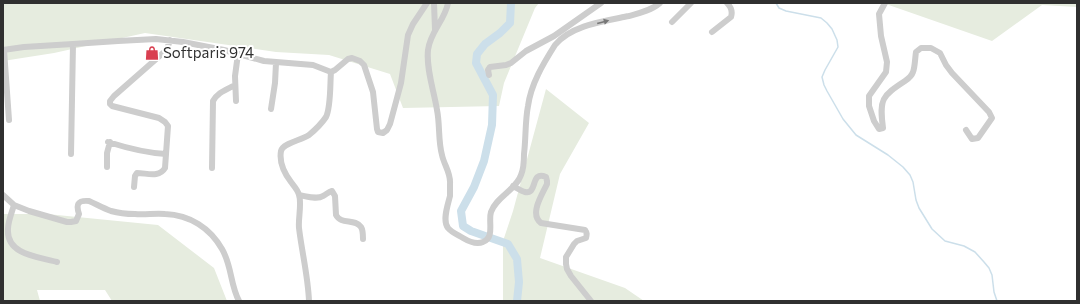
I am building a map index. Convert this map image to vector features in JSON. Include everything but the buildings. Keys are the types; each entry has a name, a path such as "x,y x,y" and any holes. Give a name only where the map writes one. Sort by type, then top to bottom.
{"street":[{"path":"9,120 3,50 30,46 144,39 170,40 238,54 264,62 307,64 331,72 336,70 348,59 352,58 360,61 364,65 373,92 376,129 378,132 382,133 387,130 390,124 401,83 408,35 413,24 427,3"},
{"path":"434,3 435,30"},
{"path":"448,3 428,49 428,59 437,110 442,154 450,177 450,195 446,225 450,230 466,240 478,243 484,242 490,233 491,212 495,205 518,182 521,176 523,169 528,106 532,89 554,45 566,34 581,28 643,12 654,8 660,3"},
{"path":"489,75 488,70 490,67 511,63 526,52 554,36 601,3"},
{"path":"672,22 691,3"},
{"path":"712,32 731,17 731,7 727,3"},
{"path":"886,3 878,14 887,62 886,72 869,96 869,106 874,121 879,128 883,128 881,107 884,97 908,79 913,72 916,52 920,48 931,48 940,53 946,65 989,112 992,118 978,138 972,139 966,130"},
{"path":"573,22 573,27 581,28"},
{"path":"566,34 573,22"},
{"path":"134,187 135,176 137,173 158,174 164,170 168,128 165,122 159,118 112,106 110,101 166,49 170,40"},
{"path":"71,154 73,44"},
{"path":"236,101 235,85 238,54"},
{"path":"271,109 276,63"},
{"path":"309,301 307,274 299,226 299,195 283,168 281,151 284,146 309,135 326,117 328,111 331,72"},
{"path":"212,168 213,101 219,92 235,85"},
{"path":"107,167 109,142 144,152 166,154"},
{"path":"513,186 525,192 529,192 532,190 536,178 540,176 546,177 547,184 537,207 536,216 538,221 555,226 584,230 586,232 586,238 577,241 574,244 566,257 566,264 571,276 591,301"},
{"path":"299,195 319,197 332,191 335,196 337,218 359,225 363,240"},
{"path":"3,195 14,205 67,222 76,221 79,214 78,204 85,200 111,211 135,214 165,214 192,220 215,237 223,250 229,264 232,284 239,301"},
{"path":"14,205 8,229 12,244 17,250 24,253 57,262"}],"shaded area":[{"path":"3,3 539,3 535,8 504,83 499,106 403,108 390,74 329,55 276,52 145,33 54,53 3,61"},
{"path":"883,3 1077,3 1077,7 1042,5 992,41"},
{"path":"546,89 589,123 560,174 540,258 625,288 644,301 503,301 503,241 513,211"},
{"path":"3,214 47,214 158,225 214,268 227,301 112,301 105,290 37,290 40,301 3,301"}],"waterway":[{"path":"511,3 510,23 500,33 485,44 477,54 476,63 493,95 492,125 484,161 474,187 461,211 463,226 471,231 508,244 517,259 519,282 517,301"},
{"path":"776,3 779,8 786,11 821,18 832,29 837,40 838,47 822,77 824,85 843,119 856,135 888,155 903,167 910,175 919,208 932,229 945,241 964,246 975,252 984,262 992,275 994,292 997,301"}],"place":[{"name":"Softparis 974","path":"152,53"}]}
